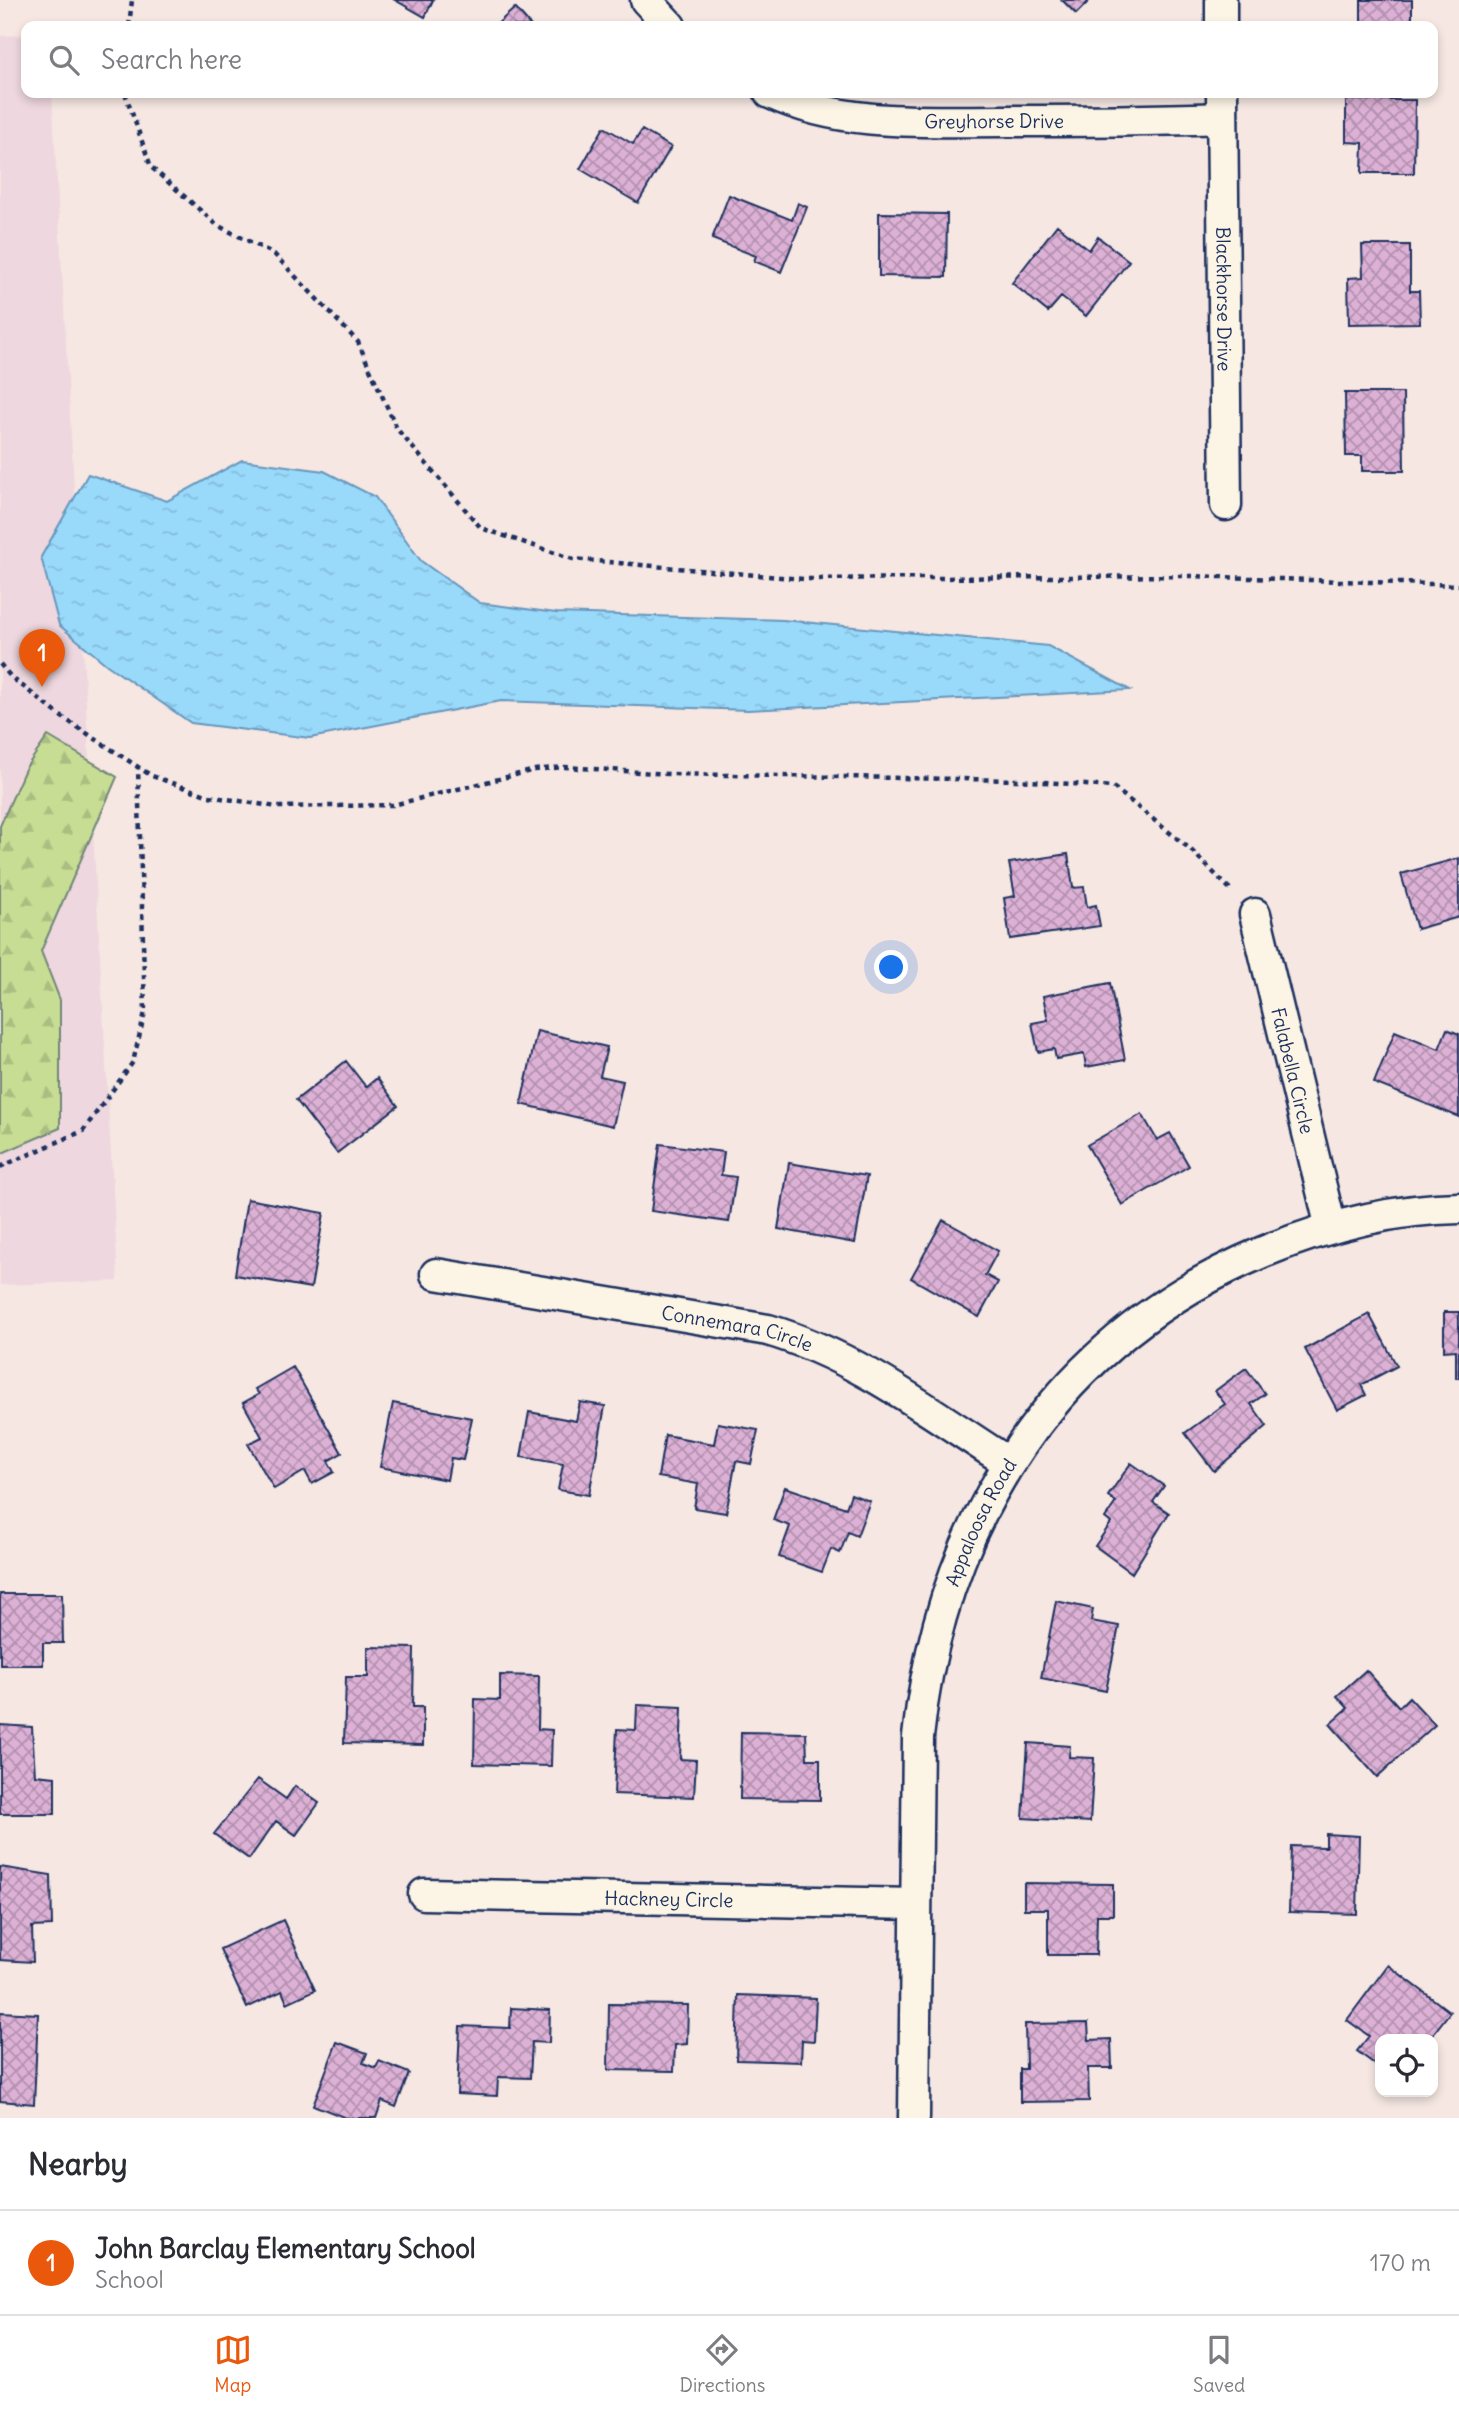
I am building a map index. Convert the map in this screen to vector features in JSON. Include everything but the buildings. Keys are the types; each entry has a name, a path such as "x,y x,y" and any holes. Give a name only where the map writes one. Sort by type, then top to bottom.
{"street":[{"path":"646,0 665,21"},
{"path":"1221,0 1221,21"},
{"name":"Greyhorse Drive","path":"785,98 830,113 876,120 1139,121 1222,105"},
{"name":"Blackhorse Drive","path":"1222,105 1226,505"},
{"name":"Falabella Circle","path":"1255,914 1331,1228"},
{"name":"Appaloosa Road","path":"914,2118 918,1737 922,1696 939,1617 977,1519 1009,1463 1067,1387 1105,1350 1156,1309 1224,1269 1331,1228 1374,1218 1459,1208"},
{"name":"Connemara Circle","path":"436,1274 768,1330 801,1340 845,1359 1009,1463"},
{"name":"Hackney Circle","path":"424,1894 915,1904"}],"path":[{"path":"130,21 132,0"},
{"path":"127,98 151,167 217,225 274,254 358,342 397,429 481,528 573,559 803,579 1191,576 1459,585"},
{"path":"0,664 11,677 62,717 152,776 209,796 290,808 393,805 535,770 565,767 669,774 1017,780 1113,787 1190,849 1255,914"},
{"path":"0,1167 83,1131 133,1062 145,1012 138,767"}],"shaded area":[{"path":"21,35 21,98 52,98 118,1281 0,1285 0,36"}],"green space":[{"path":"48,736 117,777 41,951 60,1000 60,1128 0,1154 0,826 25,769"}],"water":[{"path":"242,460 324,471 375,497 421,561 480,603 556,613 783,620 1048,646 1130,690 748,710 501,701 310,738 191,723 107,665 59,625 41,557 88,474 167,501"}],"place":[{"name":"John Barclay Elementary School","path":"42,687"}]}
